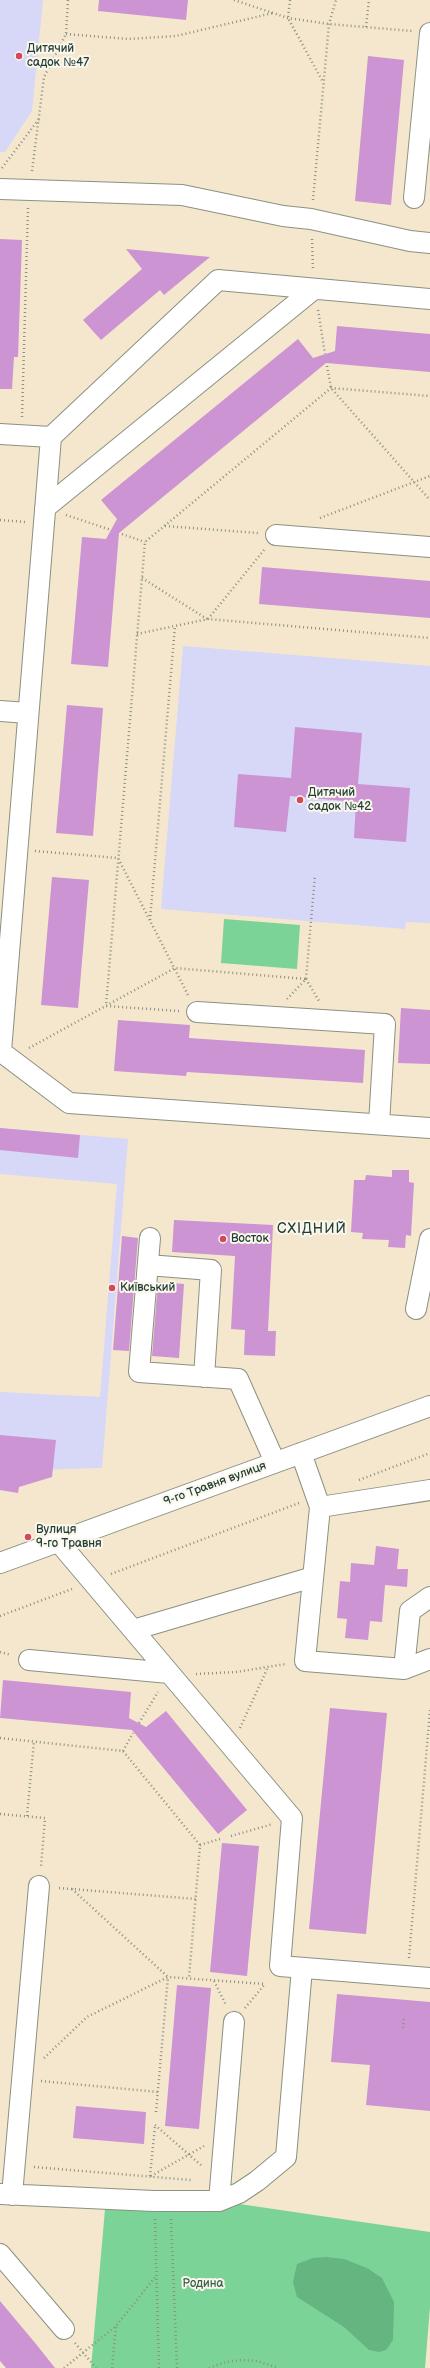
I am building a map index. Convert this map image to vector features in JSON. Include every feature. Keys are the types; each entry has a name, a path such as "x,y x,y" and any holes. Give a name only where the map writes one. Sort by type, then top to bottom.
{"street":[{"path":"414,198 429,33"},
{"path":"0,189 182,195 284,216 312,219 410,241 430,243"},
{"path":"430,299 218,280 51,438 17,850 6,902 0,1051 69,1103 430,1128"},
{"path":"44,516 314,289"},
{"path":"0,434 51,438"},
{"path":"276,535 430,547"},
{"path":"0,711 28,713"},
{"path":"197,1012 385,1024 379,1124"},
{"path":"150,1238 139,1372 238,1379 275,1462"},
{"path":"416,1309 430,1239"},
{"path":"148,1265 211,1270 204,1377"},
{"name":"9-го Травня вулиця","path":"0,1563 57,1540 430,1406"},
{"path":"301,1452 318,1501 305,1661 404,1669 430,1659"},
{"path":"318,1501 430,1490"},
{"path":"57,1540 292,1818 280,1966 430,1978"},
{"path":"133,1630 313,1577"},
{"path":"404,1669 410,1611 430,1597"},
{"path":"29,1660 170,1673"},
{"path":"39,1886 14,2165 6,2194 162,2201 220,2192 239,2193 286,2157 302,1968"},
{"path":"220,2192 234,2022"},
{"path":"0,2254 64,2329"}],"path":[{"path":"21,436 29,190 40,118 44,77 66,34 68,0"},
{"path":"234,0 288,18 366,28 429,33"},
{"path":"290,0 288,18 324,83"},
{"path":"325,354 314,289 312,219 329,24 336,0"},
{"path":"366,28 369,0"},
{"path":"66,34 128,39 176,36 273,13"},
{"path":"4,168 40,118"},
{"path":"327,366 331,388 430,500"},
{"path":"106,1006 145,542 331,388 430,396"},
{"path":"312,521 430,476"},
{"path":"0,520 44,516 111,530"},
{"path":"164,526 276,535"},
{"path":"122,534 145,542"},
{"path":"208,619 276,535"},
{"path":"142,578 208,619"},
{"path":"137,634 208,619 430,638"},
{"path":"150,920 175,626"},
{"path":"17,850 118,858"},
{"path":"118,858 197,1012"},
{"path":"27,1049 175,968 306,979 315,875"},
{"path":"106,1006 197,1012"},
{"path":"352,1483 430,1453"},
{"path":"0,1616 318,1501"},
{"path":"139,1723 170,1673 204,1675 305,1661"},
{"path":"232,1746 269,1667"},
{"path":"408,1976 430,1710"},
{"path":"123,1751 133,1733"},
{"path":"0,1738 123,1751 200,1845 189,1978"},
{"path":"27,1816 34,1741"},
{"path":"0,1814 45,1818 39,1886 196,1900"},
{"path":"231,1836 292,1818"},
{"path":"200,1845 220,1839"},
{"path":"72,1889 168,1977"},
{"path":"213,1980 234,2022 280,1966"},
{"path":"43,2059 87,2017 168,1977 265,1984"},
{"path":"156,2112 168,1977"},
{"path":"403,2028 404,2018"},
{"path":"22,2080 158,2092"},
{"path":"150,2176 155,2125 189,2155 220,2192"},
{"path":"150,2176 225,2135"},
{"path":"14,2165 150,2176 220,2192"},
{"path":"160,2368 157,2276 162,2201"},
{"path":"162,2201 177,2368"},
{"path":"64,2368 116,2326 157,2276"},
{"path":"112,2368 116,2326"},
{"path":"83,2352 96,2368"},
{"path":"209,2368 226,2362 242,2360 257,2361 278,2368"}],"shaded area":[{"name":"Дитячий садок №47","path":"0,0 43,0 32,111 5,152 0,152"},
{"name":"Дитячий садок №42","path":"183,646 430,666 430,923 406,922 405,929 161,909"},
{"name":"Київський","path":"0,1128 128,1139 102,1468 0,1471 0,1392 100,1397 117,1184 0,1174"}],"green space":[{"path":"224,919 300,925 297,969 221,963"},
{"name":"Родина","path":"106,2198 219,2201 430,2232 430,2307 425,2368 91,2368"},
{"path":"326,2257 344,2259 367,2268 382,2278 394,2302 393,2340 386,2350 379,2352 369,2350 344,2327 297,2297 293,2282 297,2264 313,2258"}],"building":[{"path":"99,0 188,0 186,20 98,11"},
{"path":"368,56 404,60 391,205 355,201"},
{"path":"0,239 22,240 18,357 14,357 12,389 0,389"},
{"path":"126,249 210,257 164,295 160,290 101,340 83,320 142,269"},
{"path":"337,326 430,334 430,372 326,363 119,533 108,667 71,664 82,537 106,539 117,519 101,500 298,339 313,358 335,351"},
{"path":"262,567 430,581 430,618 259,604"},
{"path":"67,705 103,708 93,836 56,833"},
{"path":"295,727 362,733 358,784 410,788 406,842 354,838 356,802 290,796 286,832 234,827 238,774 291,778"},
{"path":"52,877 89,880 78,1008 41,1005"},
{"path":"401,1008 430,1010 430,1064 398,1063"},
{"path":"118,1020 190,1025 189,1038 365,1050 363,1083 187,1072 186,1076 114,1071"},
{"path":"0,1128 80,1135 78,1158 0,1150"},
{"path":"392,1170 409,1170 409,1182 414,1183 411,1236 406,1235 405,1248 388,1247 389,1240 362,1239 363,1233 351,1232 354,1180 365,1180 366,1175 392,1177"},
{"path":"174,1220 273,1225 268,1331 276,1331 275,1356 244,1355 245,1330 231,1329 235,1256 172,1252"},
{"path":"122,1236 138,1238 129,1351 113,1350"},
{"path":"158,1282 184,1284 179,1358 152,1356"},
{"path":"0,1435 56,1440 52,1477 19,1487 18,1493 0,1490"},
{"path":"376,1546 399,1549 397,1569 408,1569 407,1587 385,1585 382,1622 370,1621 368,1640 345,1638 347,1619 337,1618 340,1581 350,1582 351,1563 374,1565"},
{"path":"3,1680 131,1692 129,1718 146,1727 166,1711 247,1810 218,1834 132,1730 0,1718"},
{"path":"330,1708 387,1713 366,1934 309,1929"},
{"path":"222,1843 259,1846 247,1976 210,1972"},
{"path":"177,1985 211,1988 199,2129 165,2126"},
{"path":"337,1994 430,2002 430,2111 366,2105 370,2065 331,2062"},
{"path":"76,2106 146,2112 144,2144 73,2138"},
{"path":"0,2301 55,2368 6,2368 0,2361"}],"place":[{"name":"Дитячий садок №47","path":"19,56"},
{"name":"Дитячий садок №42","path":"300,800"},
{"name":"Восток","path":"223,1239"},
{"name":"Київський","path":"112,1288"},
{"name":"Вулиця 9-го Травня","path":"28,1537"}],"district":[{"name":"СХІДНИЙ","path":"312,1229"}]}
